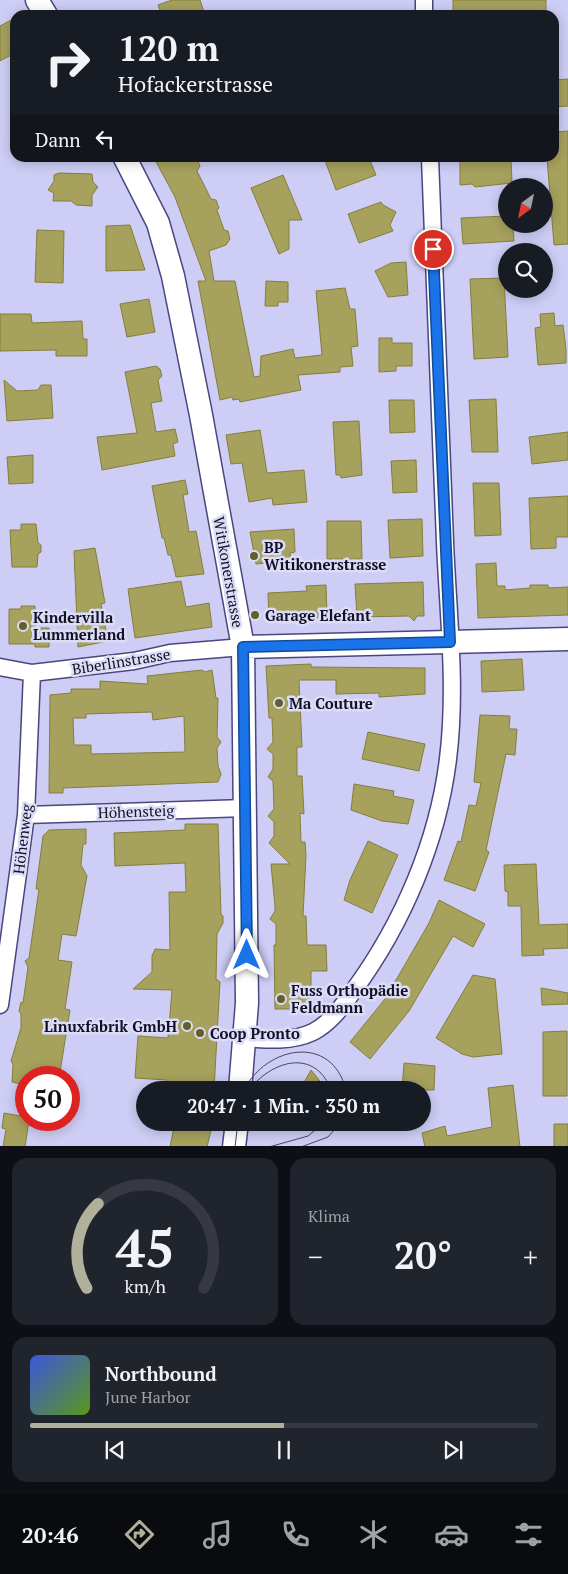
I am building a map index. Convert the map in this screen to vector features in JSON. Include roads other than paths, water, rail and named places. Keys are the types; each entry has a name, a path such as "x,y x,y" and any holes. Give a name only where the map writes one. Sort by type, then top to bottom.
{"main road":[{"name":"Witikonerstrasse","path":"127,162 158,223 173,276 201,415 243,647 246,808 245,1038 241,1081"},
{"path":"243,647 568,639"}],"street":[{"path":"245,1038 283,1039 310,1033 323,1026 348,999 378,955 402,912 424,856 443,791 448,759 450,642 430,162"},
{"name":"Biberlinstrasse","path":"0,667 32,673 134,661 170,653 243,647"},
{"name":"Höhenweg","path":"0,1005 26,816 32,673"},
{"name":"Höhensteig","path":"26,816 246,808"}],"tram line":[{"path":"250,1081 267,1063 282,1056 298,1052 313,1053 327,1060 338,1072 342,1081"},
{"path":"257,1081 276,1068 297,1063 307,1064 317,1069 326,1081"},
{"path":"235,1146 237,1131"},
{"path":"273,1146 308,1136 314,1131"},
{"path":"304,1146 328,1137 333,1131"}],"place":[{"name":"BP Witikonerstrasse","path":"254,556"},
{"name":"Garage Elefant","path":"255,615"},
{"name":"Kindervilla Lummerland","path":"23,626"},
{"name":"Ma Couture","path":"279,703"},
{"name":"Fuss Orthopädie Feldmann","path":"281,999"},
{"name":"Linuxfabrik GmbH","path":"187,1026"},
{"name":"Coop Pronto","path":"200,1033"}]}
